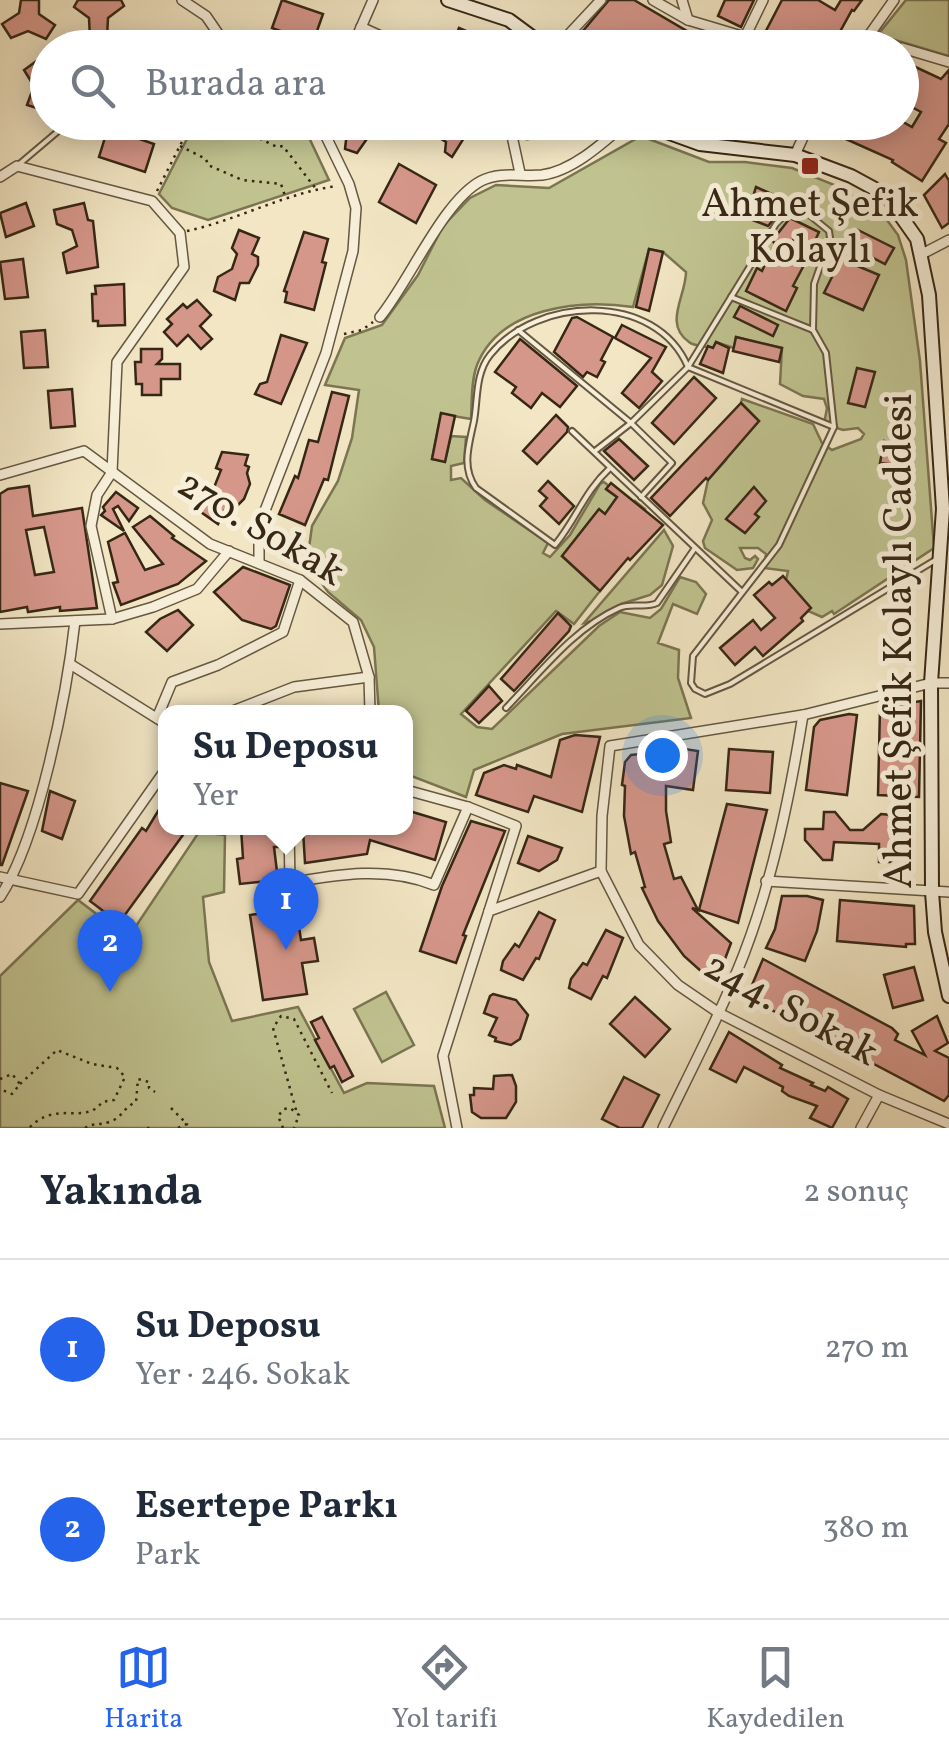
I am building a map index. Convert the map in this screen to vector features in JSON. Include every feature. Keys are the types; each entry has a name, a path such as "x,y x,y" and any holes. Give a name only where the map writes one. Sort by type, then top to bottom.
{"main road":[{"path":"448,0 509,20 523,30"},
{"name":"Ahmet Şefik Kolaylı Caddesi","path":"689,140 795,155 851,176 886,195 917,239 922,254 929,295 946,508 932,682 932,892 935,932 949,996"}],"street":[{"path":"182,0 206,16 216,30"},
{"path":"359,30 373,0"},
{"path":"573,30 601,0"},
{"path":"653,0 688,20 722,30"},
{"path":"682,0 688,20"},
{"path":"748,30 763,0"},
{"path":"874,30 894,0"},
{"path":"361,26 369,30"},
{"path":"919,53 949,62"},
{"path":"259,562 260,526 332,333 353,251 356,208 328,140"},
{"path":"513,140 520,174"},
{"path":"380,317 466,191 493,176 541,175 607,140"},
{"path":"795,155 802,140"},
{"path":"0,177 17,166 152,201 180,233 184,267 117,362 112,472 97,496 91,526 112,619"},
{"path":"922,254 949,240"},
{"name":"270. Sokak","path":"0,475 84,451 210,544 300,580 353,622 368,676 370,705"},
{"path":"0,624 112,619 197,589 229,551"},
{"path":"166,705 172,682 218,665 283,632 300,580"},
{"path":"0,897 40,794 70,664 75,622"},
{"path":"70,664 158,719"},
{"path":"248,705 294,687 368,676"},
{"path":"663,1128 745,950 790,796 803,715 932,682 949,683"},
{"name":"244. Sokak","path":"803,715 610,746 601,871 639,945 678,985 719,1013 879,1094 949,1124"},
{"path":"6,878 78,894 158,780"},
{"path":"413,792 516,826 443,1056 457,1128"},
{"path":"290,835 290,883 337,874 398,874 434,884 468,807"},
{"path":"490,911 601,871"},
{"path":"766,881 949,892"},
{"path":"861,1128 879,1094"}],"lane":[{"path":"17,166 48,140"},
{"path":"594,452 631,423 688,367 776,224 796,204 826,226 830,238 814,284 813,330 826,353 834,427 779,545 694,656 691,683 700,693 730,684 941,556"},
{"path":"731,297 813,330"},
{"path":"610,468 587,491 570,527 555,545 471,482 467,455 480,373 494,350 518,330 568,311 616,312 660,334 682,352 688,367 834,427"},
{"path":"518,330 631,423 672,463 641,497"},
{"path":"572,431 741,591"},
{"path":"506,708 581,632 620,607 658,603 695,548"}],"path":[{"path":"152,201 183,140"},
{"path":"262,140 283,146 317,190"},
{"path":"180,146 206,159 208,165 242,180 281,184 286,199"},
{"path":"180,233 348,184"},
{"path":"332,333 362,330 380,317"},
{"path":"294,1128 300,1118 273,1028 280,1016 294,1019 332,1094"},
{"path":"0,1102 16,1092 57,1050 92,1064 117,1068 125,1077 114,1100 84,1113 54,1111 29,1128"},
{"path":"0,1079 12,1074 20,1084"},
{"path":"85,1128 89,1124 105,1126 136,1102 138,1079 149,1082 149,1088 155,1092"},
{"path":"0,1089 9,1094"},
{"path":"171,1108 187,1124 178,1128"},
{"path":"272,1128 281,1126 281,1110 296,1110"}],"green space":[{"path":"906,0 949,0 949,56 919,47 919,30 882,30"},
{"path":"186,140 310,140 329,180 208,220 172,208 159,194"},
{"path":"634,140 651,140 709,162 792,168 837,186 884,216 898,235 906,260 920,361 934,548 834,614 832,611 822,617 808,611 810,608 786,580 788,571 764,568 766,554 758,548 740,548 745,558 758,559 753,568 737,570 705,548 703,541 712,520 703,503 708,480 726,460 721,454 728,453 759,421 741,403 742,399 813,424 822,443 832,450 861,439 864,434 858,428 843,430 824,424 824,399 803,396 780,384 782,348 736,337 734,348 716,342 713,348 689,342 681,335 677,318 686,272 663,252 649,249 633,307 566,307 522,319 504,330 477,365 471,419 441,414 432,459 445,461 451,436 466,437 464,463 451,466 451,480 461,478 485,500 548,543 543,553 550,557 570,535 600,484 609,486 607,490 617,497 625,514 635,501 645,509 612,543 620,526 599,510 562,556 600,591 574,624 556,611 461,714 477,727 492,729 599,626 620,612 650,618 661,609 680,577 696,582 706,594 697,614 673,604 658,643 679,650 678,678 691,718 562,734 474,770 466,797 413,777 413,705 378,705 374,647 361,620 328,592 307,563 312,526 338,481 352,438 359,390 325,385 345,338 382,325 418,275 443,226 470,198 496,185 549,188"},
{"path":"664,530 673,546 662,585 650,595 621,604 599,619 584,623"},
{"path":"197,835 225,835 224,892 203,897 209,962 232,1021 298,1007 344,1093 367,1083 434,1086 445,1128 0,1128 0,976 78,900 128,938"},
{"path":"386,992 414,1045 382,1062 354,1009"}],"building":[{"path":"21,0 39,0 39,14 55,25 52,30 30,30 11,38 2,24 19,13"},
{"path":"78,0 121,0 124,6 108,18 107,30 90,30 89,18 74,7"},
{"path":"282,0 323,14 317,30 272,28"},
{"path":"609,0 634,0 685,30 584,30"},
{"path":"725,0 754,0 741,27 718,16"},
{"path":"782,0 818,0 835,10 841,0 862,0 841,30 766,30"},
{"path":"919,69 941,79 949,70 949,124 939,139 946,143 922,181 893,160 848,140 919,140"},
{"path":"104,140 142,140 154,144 145,172 99,157"},
{"path":"346,140 366,140 357,153 345,149"},
{"path":"443,140 463,140 452,157 445,152"},
{"path":"399,164 436,185 416,223 379,202"},
{"path":"945,174 949,181 949,223 942,228 924,195"},
{"path":"756,187 783,199 777,211 780,212 768,226 750,219 752,215 748,213"},
{"path":"26,203 34,226 6,237 0,213"},
{"path":"84,203 88,220 93,221 98,267 67,273 63,253 77,246 72,230 57,224 54,210"},
{"path":"790,218 819,232 813,245 795,236 786,255 804,265 786,311 746,291 757,268 762,271 775,243 772,241"},
{"path":"239,230 259,238 252,254 258,257 258,265 249,283 240,283 235,300 214,291 218,277 232,269 237,254 232,248"},
{"path":"858,230 894,248 885,264 850,246"},
{"path":"304,232 328,239 314,310 285,302 284,291"},
{"path":"649,249 663,252 649,311 636,307"},
{"path":"23,259 28,297 5,299 0,262"},
{"path":"841,259 879,275 863,310 824,293"},
{"path":"124,284 125,325 98,326 98,321 93,321 95,286"},
{"path":"197,300 211,315 200,326 212,339 201,349 188,335 177,346 164,332 172,324 167,319 183,304 187,308"},
{"path":"740,306 778,325 773,336 734,317"},
{"path":"577,317 613,337 597,377 587,372 583,377 554,352 572,318"},
{"path":"622,325 666,347 652,372 662,381 639,408 622,393 651,358 615,338"},
{"path":"45,330 48,367 24,368 21,332"},
{"path":"281,335 307,343 281,404 255,394 260,384 267,382"},
{"path":"736,337 782,348 779,362 733,351"},
{"path":"520,339 577,386 560,407 542,393 531,408 512,393 516,387 495,372"},
{"path":"716,342 729,348 723,373 700,364 708,346 713,348"},
{"path":"141,349 162,349 162,359 157,364 180,364 180,379 161,379 161,395 142,395 142,384 136,384 135,362 141,362"},
{"path":"857,368 875,372 865,407 848,403"},
{"path":"694,377 716,398 674,444 652,423"},
{"path":"72,389 75,426 51,428 48,391"},
{"path":"332,392 349,396 328,480 324,479 305,525 279,514 295,476 298,478 309,440 318,442"},
{"path":"741,403 759,421 708,480 670,516 651,498"},
{"path":"441,413 455,416 445,462 432,459"},
{"path":"556,415 568,427 567,432 537,464 523,451"},
{"path":"619,439 648,466 634,480 604,451"},
{"path":"884,441 907,446 903,466 880,463"},
{"path":"222,452 248,455 245,465 249,467 250,484 244,499 230,513 224,511 218,524 198,510 207,489 212,491 215,485"},
{"path":"548,481 574,506 559,524 540,506 547,498 539,491"},
{"path":"611,483 663,525 600,591 562,556 599,509 605,514 617,497 606,489"},
{"path":"29,486 33,516 82,508 97,608 60,611 60,607 28,612 27,607 0,612 0,494","holes":["44,527 54,572 35,575 26,530"]},
{"path":"754,487 766,501 745,533 726,519"},
{"path":"116,492 138,508 129,521 118,506 113,509 124,531 101,515"},
{"path":"150,516 172,538 206,561 178,584 121,605 113,583 118,582 108,542 125,533 145,570 163,564 133,527"},
{"path":"243,567 290,585 276,626 271,629 242,620 214,592"},
{"path":"783,576 811,608 801,618 803,621 763,656 755,647 735,665 720,648 753,620 761,630 775,618 754,595"},
{"path":"178,610 193,625 167,651 146,632"},
{"path":"558,613 571,626 569,631 514,691 501,679"},
{"path":"489,686 502,701 479,723 466,711"},
{"path":"921,701 919,797 878,795 880,708"},
{"path":"857,715 847,795 806,790 814,727 820,720"},
{"path":"575,735 600,737 582,812 534,796 528,812 476,795 484,773 504,765 516,769 517,765 551,777 560,740"},
{"path":"671,747 698,751 693,790 666,786 671,842 664,844 674,879 681,877 698,910 692,908 731,943 713,982 684,956 658,921 642,888 645,887 635,852 631,854 624,816 625,762 631,755 670,751"},
{"path":"729,749 773,752 770,793 726,790"},
{"path":"0,783 28,791 2,865 0,865"},
{"path":"50,791 75,801 62,839 42,831"},
{"path":"727,804 767,810 738,923 699,910"},
{"path":"158,811 158,835 183,835 119,923 90,901 142,828 146,831"},
{"path":"413,812 446,822 435,860 370,840 367,854 305,863 303,835 413,835"},
{"path":"824,812 835,812 850,830 863,830 881,814 892,815 892,833 910,834 909,845 890,862 879,862 879,844 834,842 832,860 823,860 805,840 805,829 823,829"},
{"path":"471,821 505,831 463,935 466,936 456,963 420,951 442,886"},
{"path":"241,835 278,835 279,847 274,847 278,880 240,884 237,859 243,858"},
{"path":"528,836 562,848 557,860 539,871 518,863"},
{"path":"782,896 823,900 817,931 805,961 766,948 775,929"},
{"path":"840,900 914,906 915,944 906,947 837,941"},
{"path":"296,908 301,940 314,938 318,961 302,963 307,994 263,1000 250,915"},
{"path":"539,912 555,920 539,959 523,980 501,970 503,961 515,944 519,947"},
{"path":"606,930 623,938 607,978 603,976 591,999 569,988 571,979 583,963 587,965"},
{"path":"763,959 892,1028 898,1034 895,1040 925,1055 912,1031 937,1016 948,1043 935,1051 949,1058 949,1095 944,1101 747,997"},
{"path":"914,967 923,1000 893,1008 884,975"},
{"path":"493,994 516,1000 528,1015 520,1039 511,1045 489,1035 497,1018 484,1013"},
{"path":"635,997 670,1029 645,1057 610,1024"},
{"path":"322,1017 353,1076 342,1082 315,1040 319,1038 311,1022"},
{"path":"729,1032 782,1065 780,1068 848,1099 832,1128 810,1118 817,1106 789,1096 782,1091 783,1087 744,1067 736,1082 710,1069"},
{"path":"512,1075 516,1102 506,1118 481,1118 472,1112 470,1095 474,1095 474,1088 493,1089 494,1076"},
{"path":"624,1077 659,1095 642,1128 620,1128 602,1119"}],"place":[{"name":"Ahmet Şefik Kolaylı","path":"810,166"},
{"name":"Su Deposu","path":"286,950"},
{"name":"Esertepe Parkı","path":"110,992"}]}
